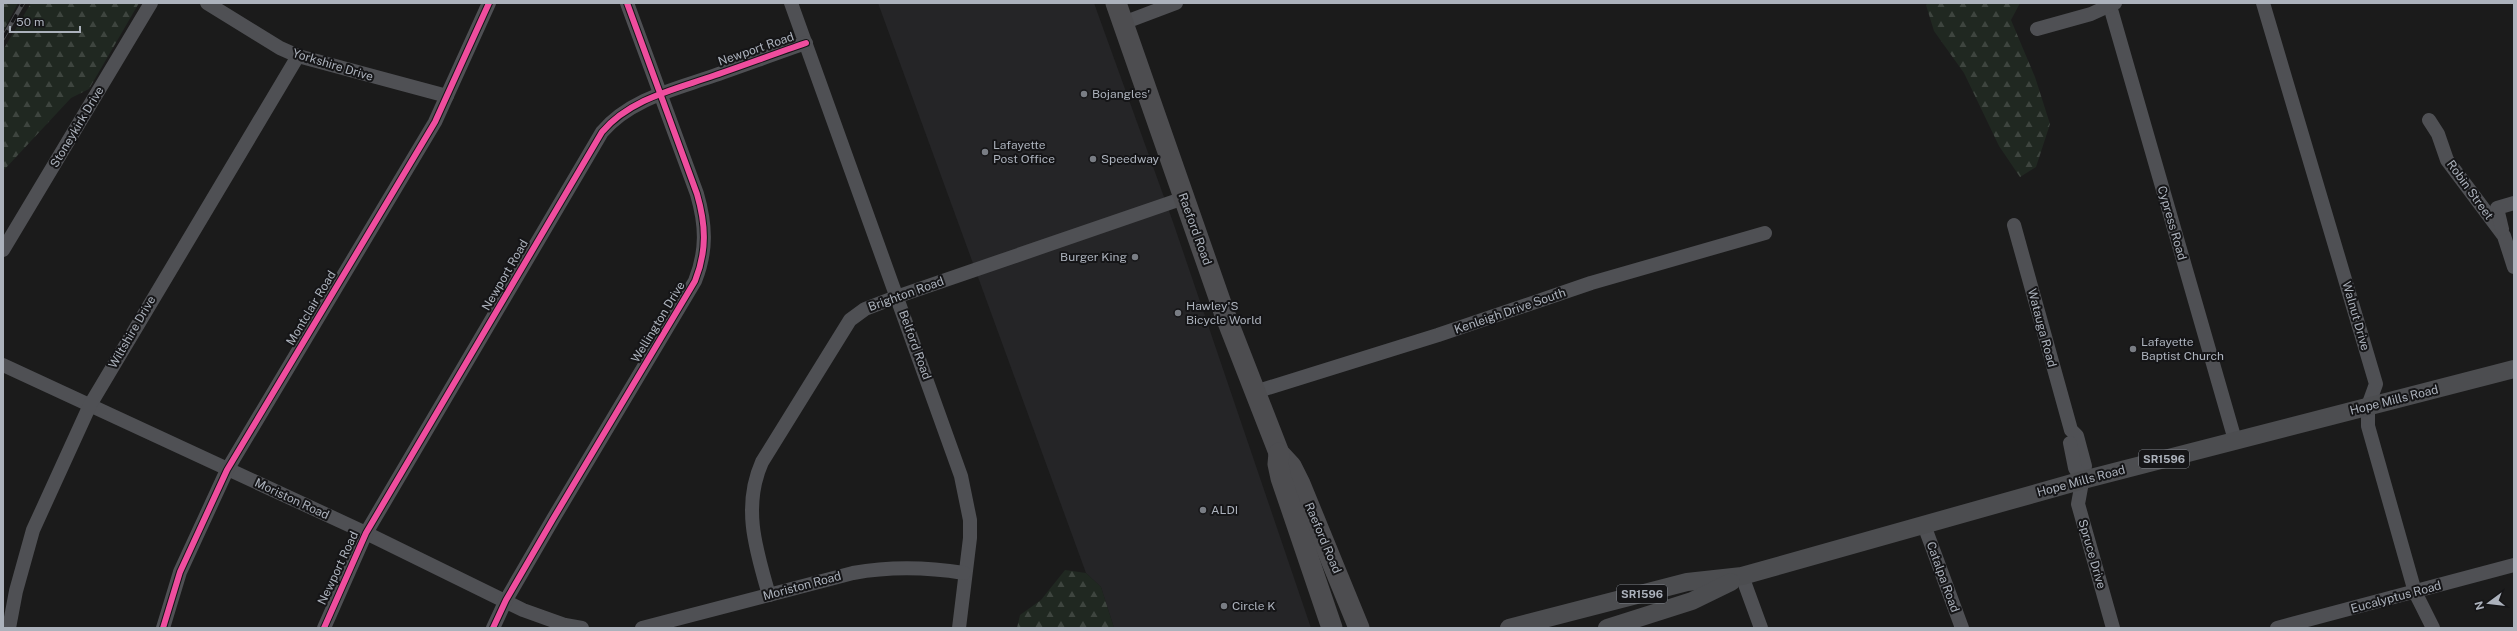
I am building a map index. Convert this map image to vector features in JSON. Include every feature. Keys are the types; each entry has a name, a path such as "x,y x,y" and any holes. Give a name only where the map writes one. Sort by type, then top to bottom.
{"highway":[{"name":"Raeford Road","path":"1116,3 1184,198 1255,392 1279,453 1291,466 1300,484 1358,628"},
{"name":"Raeford Road","path":"1279,453 1278,464 1281,478 1332,628"}],"main road":[{"name":"Hope Mills Road","path":"1509,628 1688,582 1742,576 2083,480 2514,369"},
{"name":"Hope Mills Road","path":"1607,628 1692,601 1742,576"}],"street":[{"name":"Stoneykirk Drive","path":"3,250 151,3"},
{"name":"Yorkshire Drive","path":"207,3 280,48 298,56 447,96"},
{"name":"Montclair Road","path":"163,628 180,572 227,470 435,122 489,3"},
{"name":"Wellington Drive","path":"493,628 506,600 695,281 700,269 705,244 702,213 627,3"},
{"name":"Belford Road","path":"791,3 896,297 944,425 967,497 970,538 964,573 959,628"},
{"path":"1123,23 1176,3"},
{"name":"Walnut Drive","path":"2263,3 2376,384 2368,406 2368,426 2414,592 2433,628"},
{"path":"2037,29 2112,4"},
{"name":"Cypress Road","path":"2112,4 2235,440"},
{"name":"Newport Road","path":"324,628 366,533 602,132 620,114 660,94 806,43"},
{"name":"Wiltshire Drive","path":"9,628 16,591 33,530 90,405 298,56"},
{"name":"Robin Street","path":"2430,120 2438,134 2447,160 2504,236"},
{"name":"Brighton Road","path":"769,595 754,542 752,524 751,504 757,473 762,462 850,320 865,309 896,297 1184,198"},
{"name":"Robin Street","path":"2514,203 2497,208 2514,267"},
{"name":"Watauga Road","path":"2014,225 2071,430 2077,436 2075,448 2085,466 2083,480"},
{"name":"Kenleigh Drive South","path":"1255,392 1438,335 1591,283 1765,233"},
{"name":"Moriston Road","path":"3,365 227,470 366,533 541,617 582,628"},
{"name":"Spruce Drive","path":"2083,480 2078,504 2113,628"},
{"name":"Catalpa Road","path":"1924,525 1962,628"},
{"name":"Eucalyptus Road","path":"2277,628 2514,565"},
{"name":"Moriston Road","path":"642,628 769,595 878,569 929,568 964,573"},
{"path":"1742,576 1761,628"}],"shaded area":[{"path":"878,3 1094,3 1173,222 1311,628 1114,628 1101,587 1086,573"}],"green space":[{"path":"3,3 18,3 3,32"},
{"path":"31,3 139,3 89,89 71,98 3,171 3,50"},
{"path":"1928,3 2020,3 2011,20 2035,77 2050,124 2036,167 2020,177 1999,146 1964,73 1934,31 1926,5"},
{"path":"1065,570 1086,573 1101,587 1114,628 1017,628 1020,615 1041,600"}],"railway":[{"path":"3,38 23,3"}],"cycle path":[{"path":"163,628 180,572 227,470 435,122 489,3"},
{"path":"493,628 506,600 553,519 695,281 702,259 704,238 702,216 697,194 627,3"},
{"path":"324,628 366,533 602,132 625,112 652,97 806,43"}],"place":[{"name":"Bojangles'","path":"1084,94"},
{"name":"Lafayette Post Office","path":"985,152"},
{"name":"Speedway","path":"1093,159"},
{"name":"Burger King","path":"1135,257"},
{"name":"Hawley'S Bicycle World","path":"1178,313"},
{"name":"Lafayette Baptist Church","path":"2133,349"},
{"name":"ALDI","path":"1203,510"},
{"name":"Circle K","path":"1224,606"}]}
